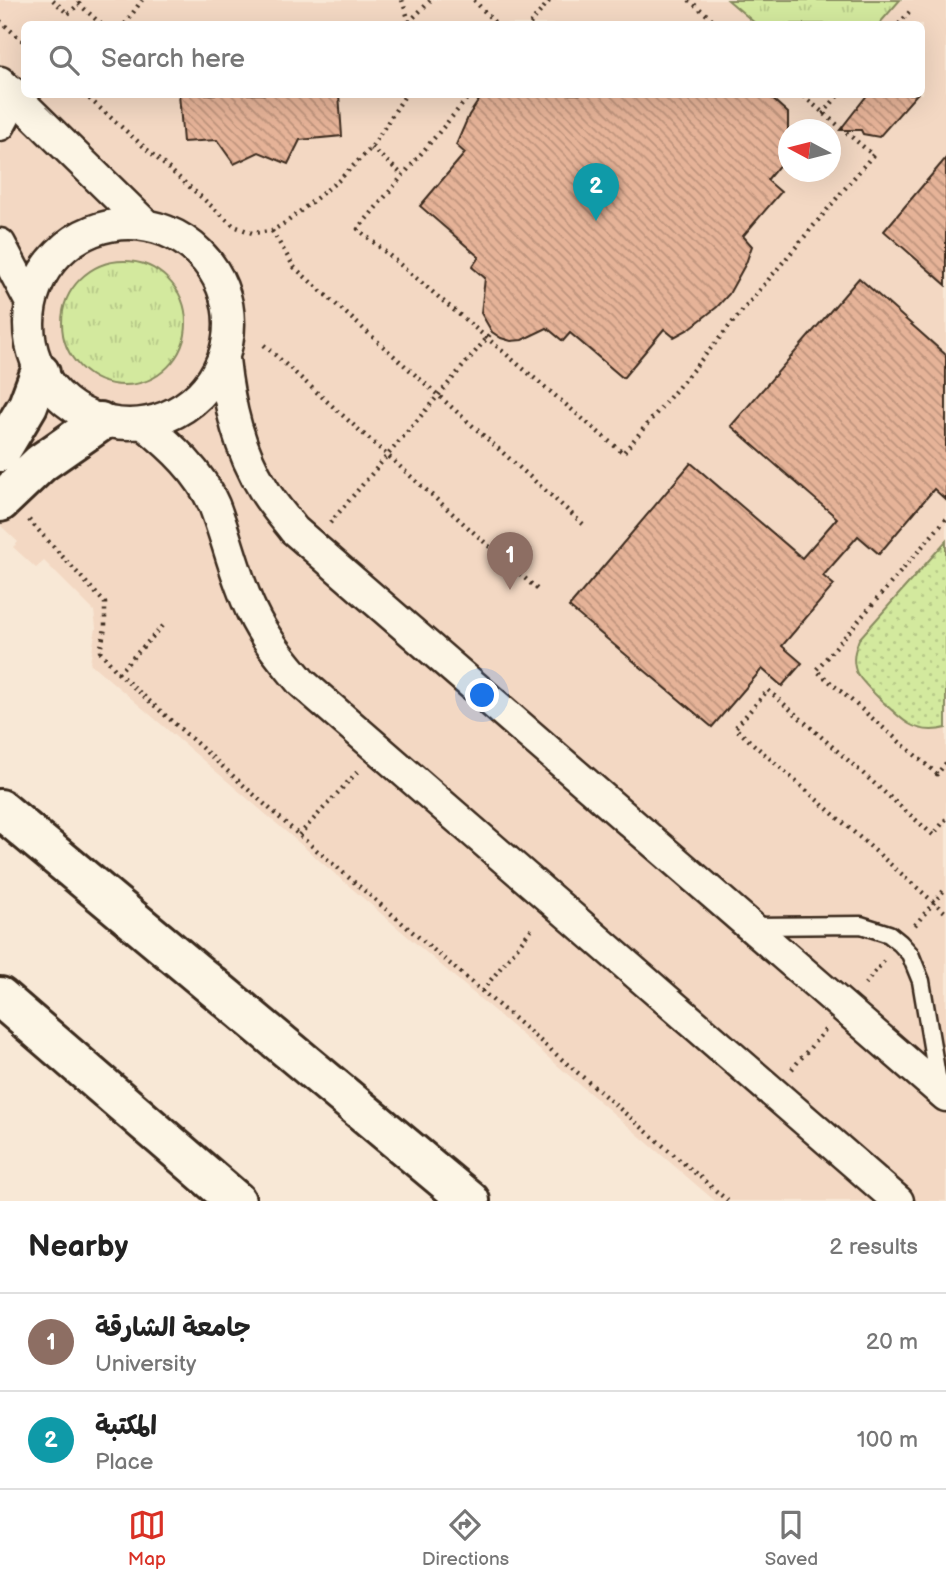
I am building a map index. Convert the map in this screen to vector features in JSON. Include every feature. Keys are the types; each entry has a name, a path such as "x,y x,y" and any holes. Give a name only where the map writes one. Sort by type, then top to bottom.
{"street":[{"path":"0,125 7,112 6,87"},
{"path":"6,87 145,224"},
{"path":"115,224 145,224 173,233 198,250 216,273 227,301 229,330 223,359 205,390 178,413 144,425 115,425 100,422 76,411 56,394 40,373 29,338 30,301 42,273 55,257 86,233 115,224"},
{"path":"0,244 30,301"},
{"path":"223,359 229,406 244,450 264,491 294,530 943,1093"},
{"path":"0,452 27,405 40,373"},
{"path":"5,490 100,422"},
{"path":"144,425 179,454 194,472 213,503 236,577 253,615 275,650 302,682 898,1201"},
{"path":"0,809 470,1201"},
{"path":"0,997 236,1201"}],"lane":[{"path":"748,926 861,925 889,934 900,943 910,954 920,981 943,1093"}],"path":[{"path":"53,0 68,14 79,4 98,21"},
{"path":"127,21 142,0"},
{"path":"402,0 409,21"},
{"path":"412,21 431,0"},
{"path":"474,0 493,21"},
{"path":"532,21 550,0"},
{"path":"689,0 714,21"},
{"path":"902,21 912,9"},
{"path":"0,21 21,39"},
{"path":"89,98 234,226 252,233 272,231 339,180 371,148 403,98"},
{"path":"468,98 358,229 623,453 873,155 805,98"},
{"path":"823,114 836,98"},
{"path":"371,148 403,175"},
{"path":"272,231 294,267 583,524"},
{"path":"312,545 492,332"},
{"path":"264,345 538,590"},
{"path":"5,490 105,603 105,628 100,651 118,673 299,835 728,1201"},
{"path":"946,519 816,670 937,774 946,764"},
{"path":"118,673 163,626"},
{"path":"946,819 933,835 768,690 735,728 946,913"},
{"path":"299,835 379,749"},
{"path":"927,911 946,888"},
{"path":"482,991 554,901"}],"shaded area":[{"path":"0,0 946,0 946,1201 715,1201 90,663 96,628 94,611 44,561 36,568 13,547 18,542 0,525"}],"green space":[{"path":"728,0 900,0 882,21 752,21"},
{"path":"124,261 148,266 168,279 181,299 186,323 181,347 168,367 148,380 124,385 100,380 80,367 67,347 62,323 67,299 80,279 100,266"},
{"path":"946,541 946,728 928,730 909,724 871,691 856,671 854,655 859,639"}],"building":[{"path":"179,98 339,98 342,136 300,140 288,164 259,152 234,164 217,140 183,142"},
{"path":"480,98 771,98 788,113 788,119 778,119 778,167 767,180 781,192 743,236 752,246 729,294 689,329 674,337 664,329 623,378 570,333 563,341 547,328 522,340 511,341 492,332 481,313 485,278 472,267 479,257 420,206 465,153 456,145 469,115"},
{"path":"865,98 913,98 879,137 863,134 861,130 841,129"},
{"path":"946,158 946,285 884,231"},
{"path":"859,278 946,355 946,500 934,489 879,554 858,536 823,576 834,585 782,646 802,663 782,686 762,669 712,727 569,607 691,463 802,558 837,518 731,426"}],"place":[{"name":"المكتبة","path":"596,221"},
{"name":"جامعة الشارقة","path":"510,590"}]}
